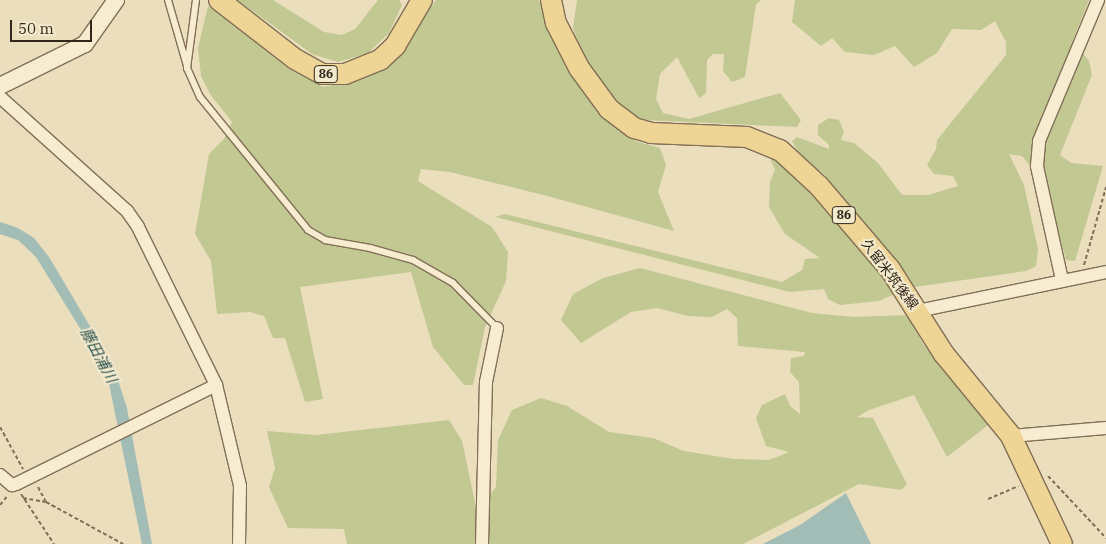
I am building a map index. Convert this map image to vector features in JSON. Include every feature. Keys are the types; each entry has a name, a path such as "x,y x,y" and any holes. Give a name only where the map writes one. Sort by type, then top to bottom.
{"main road":[{"name":"86","path":"219,0 295,59 322,74 344,74 380,60 395,46 422,0"},
{"name":"久留米筑後線","path":"551,0 556,23 579,68 609,109 634,128 651,133 747,137 780,150 826,193 890,269 918,310 944,354 1011,436 1062,544"}],"street":[{"path":"0,86 85,44 116,0"},
{"path":"1062,280 1037,166 1039,140 1098,0"},
{"path":"0,97 127,211 177,302 216,385 240,486 239,544"},
{"path":"918,310 1106,272"},
{"path":"482,544 486,382 497,328"},
{"path":"0,475 12,485 16,484 216,385"},
{"path":"1011,436 1106,428"}],"lane":[{"path":"168,0 187,68 200,97 308,230 325,240 370,248 413,260 453,283 497,328"},
{"path":"187,68 196,0"}],"path":[{"path":"1082,277 1089,240 1106,187"},
{"path":"0,428 46,502"},
{"path":"988,499 1031,475 1043,472 1106,538"},
{"path":"16,484 23,498 54,544"},
{"path":"23,498 46,502 123,544"}],"green space":[{"path":"238,0 273,0 324,32 342,35 355,29 378,0 399,0 402,5 389,33 368,53 338,62 312,54"},
{"path":"436,0 539,0 548,27 591,100 635,141 660,148 666,165 658,192 674,231 551,197 450,172 421,169 418,181 492,227 508,252 506,281 485,327 473,385 464,385 433,347 411,272 300,287 323,399 305,402 285,338 273,338 264,316 250,312 217,314 211,261 195,234 209,154 224,139 232,122 210,94 201,76 198,48 208,6 289,69 323,87 355,81 388,67"},
{"path":"577,0 761,0 756,4 745,77 732,82 723,71 724,54 713,54 707,60 706,93 699,98 677,57 660,74 656,99 663,113 689,119 780,93 801,120 797,127 642,120 618,104 586,64 573,28"},
{"path":"795,0 1089,0 1073,40 1089,61 1092,75 1060,155 1071,163 1103,166 1075,261 1066,260 1046,185 1022,156 1009,154 1024,185 1038,249 1036,266 1026,271 915,287 823,173 800,156 792,141 797,137 829,149 829,145 818,135 818,125 829,118 839,120 844,132 841,140 854,143 878,163 902,195 928,195 958,186 953,176 934,174 927,165 936,149 937,140 1006,55 1006,42 995,21 981,30 952,29 937,53 914,67 895,46 874,55 845,52 832,38 821,46 792,22"},
{"path":"770,158 780,158 796,169 897,293 879,301 840,305 828,299 824,289 790,292 495,217 505,214 782,282 802,270 805,259 820,258 785,234 769,207 770,182 775,170"},
{"path":"640,268 812,313 854,317 907,315 923,344 988,425 947,457 914,395 869,410 857,417 873,418 907,484 901,490 859,484 743,544 347,544 344,529 288,528 269,487 275,468 267,431 316,435 449,420 462,441 477,512 496,487 498,440 512,410 541,398 567,406 609,432 653,438 684,451 734,459 769,460 789,452 766,446 756,418 762,405 785,394 790,406 800,414 799,382 790,372 791,358 804,356 805,352 738,346 737,318 727,309 712,317 688,316 657,308 631,312 581,343 561,320 573,294 603,278"}],"water":[{"name":"藤田浦川","path":"0,222 18,228 34,238 49,257 113,365 127,408 152,544 142,544 109,384 94,351 36,257 18,240 0,234"},
{"path":"846,493 871,544 763,544 800,525"}]}
